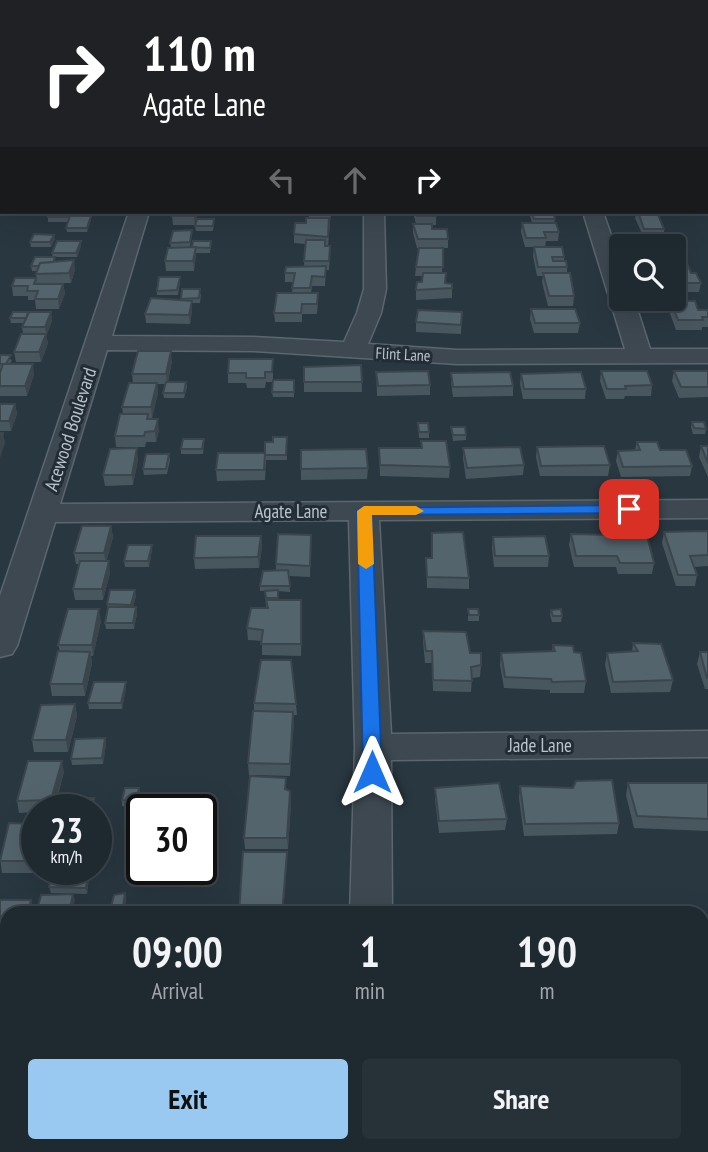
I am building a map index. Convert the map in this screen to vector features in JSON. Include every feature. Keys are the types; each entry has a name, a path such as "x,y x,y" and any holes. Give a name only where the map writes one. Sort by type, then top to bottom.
{"street":[{"name":"Acewood Boulevard","path":"0,646 138,214"},
{"path":"352,351 369,313 374,289 374,214"},
{"path":"594,214 609,259"},
{"path":"626,311 640,356"},
{"name":"Flint Lane","path":"98,344 254,344 457,356 708,356"},
{"name":"Agate Lane","path":"43,513 708,509"},
{"path":"364,511 373,747 370,906"},
{"name":"Jade Lane","path":"373,747 708,744"}],"building":[{"path":"49,214 69,214 68,217 48,217"},
{"path":"172,214 194,214 194,216"},
{"path":"416,214 436,214 436,216"},
{"path":"533,214 554,214 555,219 534,219"},
{"path":"639,214 658,214 664,229 644,229"},
{"path":"70,216 91,216 87,228 66,228"},
{"path":"306,218 329,218 328,237 294,234 295,223 306,223"},
{"path":"197,219 214,219 213,226 195,226"},
{"path":"522,223 556,223 559,232 544,232 546,238 526,238"},
{"path":"413,224 432,224 432,229 447,229 448,239 418,239"},
{"path":"192,230 190,242 170,243 173,231"},
{"path":"34,234 54,235 50,242 30,242"},
{"path":"306,240 325,240 325,246 330,246 329,261 304,261"},
{"path":"57,241 81,241 76,253 52,253"},
{"path":"193,241 211,241 210,248 192,247"},
{"path":"196,247 193,261 165,261 168,248"},
{"path":"534,247 562,247 564,257 552,257 553,261 566,261 567,267 538,267"},
{"path":"419,248 443,248 443,267 416,267"},
{"path":"35,257 55,257 53,262 31,266"},
{"path":"74,260 69,273 36,274 40,263"},
{"path":"686,261 691,273 696,273 701,283 686,283"},
{"path":"326,266 325,277 312,276 310,288 292,288 295,273 285,273 286,267"},
{"path":"423,273 446,273 445,283 452,284 452,288 416,290 417,282 422,282"},
{"path":"543,273 570,273 574,296 549,296"},
{"path":"159,277 180,277 177,290 157,291"},
{"path":"15,278 36,278 34,284 63,284 58,299 35,299 38,291 27,291 28,286 12,286"},
{"path":"182,289 200,289 199,298 181,299"},
{"path":"277,293 318,293 317,304 302,304 301,313 274,313"},
{"path":"151,298 192,301 189,315 145,314"},
{"path":"686,301 695,301 698,310 708,310 708,317 702,317 703,320 678,320 674,311 686,311"},
{"path":"531,309 575,309 580,323 535,323"},
{"path":"418,310 462,312 461,325 416,322"},
{"path":"13,312 28,312 26,318 10,318"},
{"path":"29,312 51,312 45,327 22,327"},
{"path":"21,334 46,334 39,352 14,352"},
{"path":"138,351 171,351 166,374 132,374"},
{"path":"0,355 11,355 6,364 0,364"},
{"path":"229,359 273,359 272,372 265,372 265,378 246,378 246,373 228,373"},
{"path":"3,364 33,364 25,386 0,386"},
{"path":"361,365 362,382 304,382 304,367"},
{"path":"428,371 430,385 378,386 376,372"},
{"path":"601,371 647,371 652,385 607,389"},
{"path":"674,371 708,371 708,387 681,387"},
{"path":"510,372 513,386 453,387 451,373"},
{"path":"581,372 586,389 524,389 521,374"},
{"path":"273,380 294,380 294,392 272,392"},
{"path":"166,382 186,382 184,393 163,393"},
{"path":"129,383 157,383 151,407 122,407"},
{"path":"0,404 15,404 9,421 0,421"},
{"path":"120,414 148,414 147,419 158,419 155,431 145,432 144,436 115,436"},
{"path":"692,422 704,422 706,429 694,428"},
{"path":"418,423 428,423 429,432 419,432"},
{"path":"451,427 465,427 466,435 453,435"},
{"path":"273,437 287,437 286,455 265,455 265,442 273,442"},
{"path":"183,439 204,439 202,449 181,449"},
{"path":"421,441 446,441 450,467 380,465 379,448 422,448"},
{"path":"637,442 657,442 660,450 686,450 692,466 623,467 618,451 640,450"},
{"path":"604,446 610,465 541,466 537,447"},
{"path":"701,446 708,446 708,463"},
{"path":"520,447 524,465 467,468 463,448"},
{"path":"137,448 132,475 103,475 110,449"},
{"path":"366,449 368,468 301,469 301,450"},
{"path":"218,453 265,453 264,470 216,470"},
{"path":"146,454 169,454 166,469 143,469"},
{"path":"82,526 111,526 104,553 74,553"},
{"path":"708,531 708,555 690,556 697,575 678,575 664,532"},
{"path":"463,532 469,578 427,577 426,558 432,558 432,533"},
{"path":"613,532 646,532 654,563 620,563 617,556 576,556 571,534 613,535"},
{"path":"278,534 311,535 310,566 276,564"},
{"path":"196,536 261,536 258,557 194,558"},
{"path":"545,536 549,556 495,556 493,537"},
{"path":"128,545 152,545 148,561 124,561"},
{"path":"80,561 109,561 102,589 73,589"},
{"path":"288,570 290,586 260,586 263,571"},
{"path":"110,590 135,590 131,605 107,604"},
{"path":"278,590 278,598 266,598 265,591"},
{"path":"266,600 301,600 301,644 261,644 263,630 247,628 251,608 268,608"},
{"path":"108,607 136,607 133,623 105,623"},
{"path":"68,609 99,609 92,645 58,645"},
{"path":"468,609 478,609 479,615 469,615"},
{"path":"561,609 562,616 553,616 551,610"},
{"path":"423,631 466,632 470,653 481,653 481,665 471,667 472,681 433,680 432,651 426,651"},
{"path":"633,643 661,644 673,680 613,682 607,653 638,651"},
{"path":"553,645 573,646 574,652 581,653 586,681 552,682 551,679 505,677 501,653 555,651"},
{"path":"58,651 90,652 83,684 50,684"},
{"path":"700,652 708,652 708,678 707,678"},
{"path":"261,660 291,660 296,704 254,703"},
{"path":"94,682 126,682 121,703 88,703"},
{"path":"75,704 66,740 32,740 41,705"},
{"path":"253,711 293,712 290,764 248,763"},
{"path":"105,738 102,758 71,759 75,739"},
{"path":"28,761 62,761 53,794 21,794 21,801 17,801"},
{"path":"250,776 286,778 285,789 290,791 287,838 244,838"},
{"path":"612,780 619,823 525,824 520,786 573,788 576,781"},
{"path":"499,783 507,819 439,821 435,788"},
{"path":"628,783 708,783 708,819 637,816"},
{"path":"125,788 139,788 138,794 126,794 126,800 122,800"},
{"path":"9,823 21,823 21,861 0,861"},
{"path":"243,852 287,852 283,906 240,906"},
{"path":"49,885 86,885 86,888"},
{"path":"125,893 123,906 111,906 114,895"},
{"path":"73,894 71,906 38,906 41,895"},
{"path":"0,900 31,900 30,906 0,906"}],"slow traffic":[{"path":"366,564 364,511 416,511"}],"route":[{"path":"372,772 364,511 629,509"}]}
